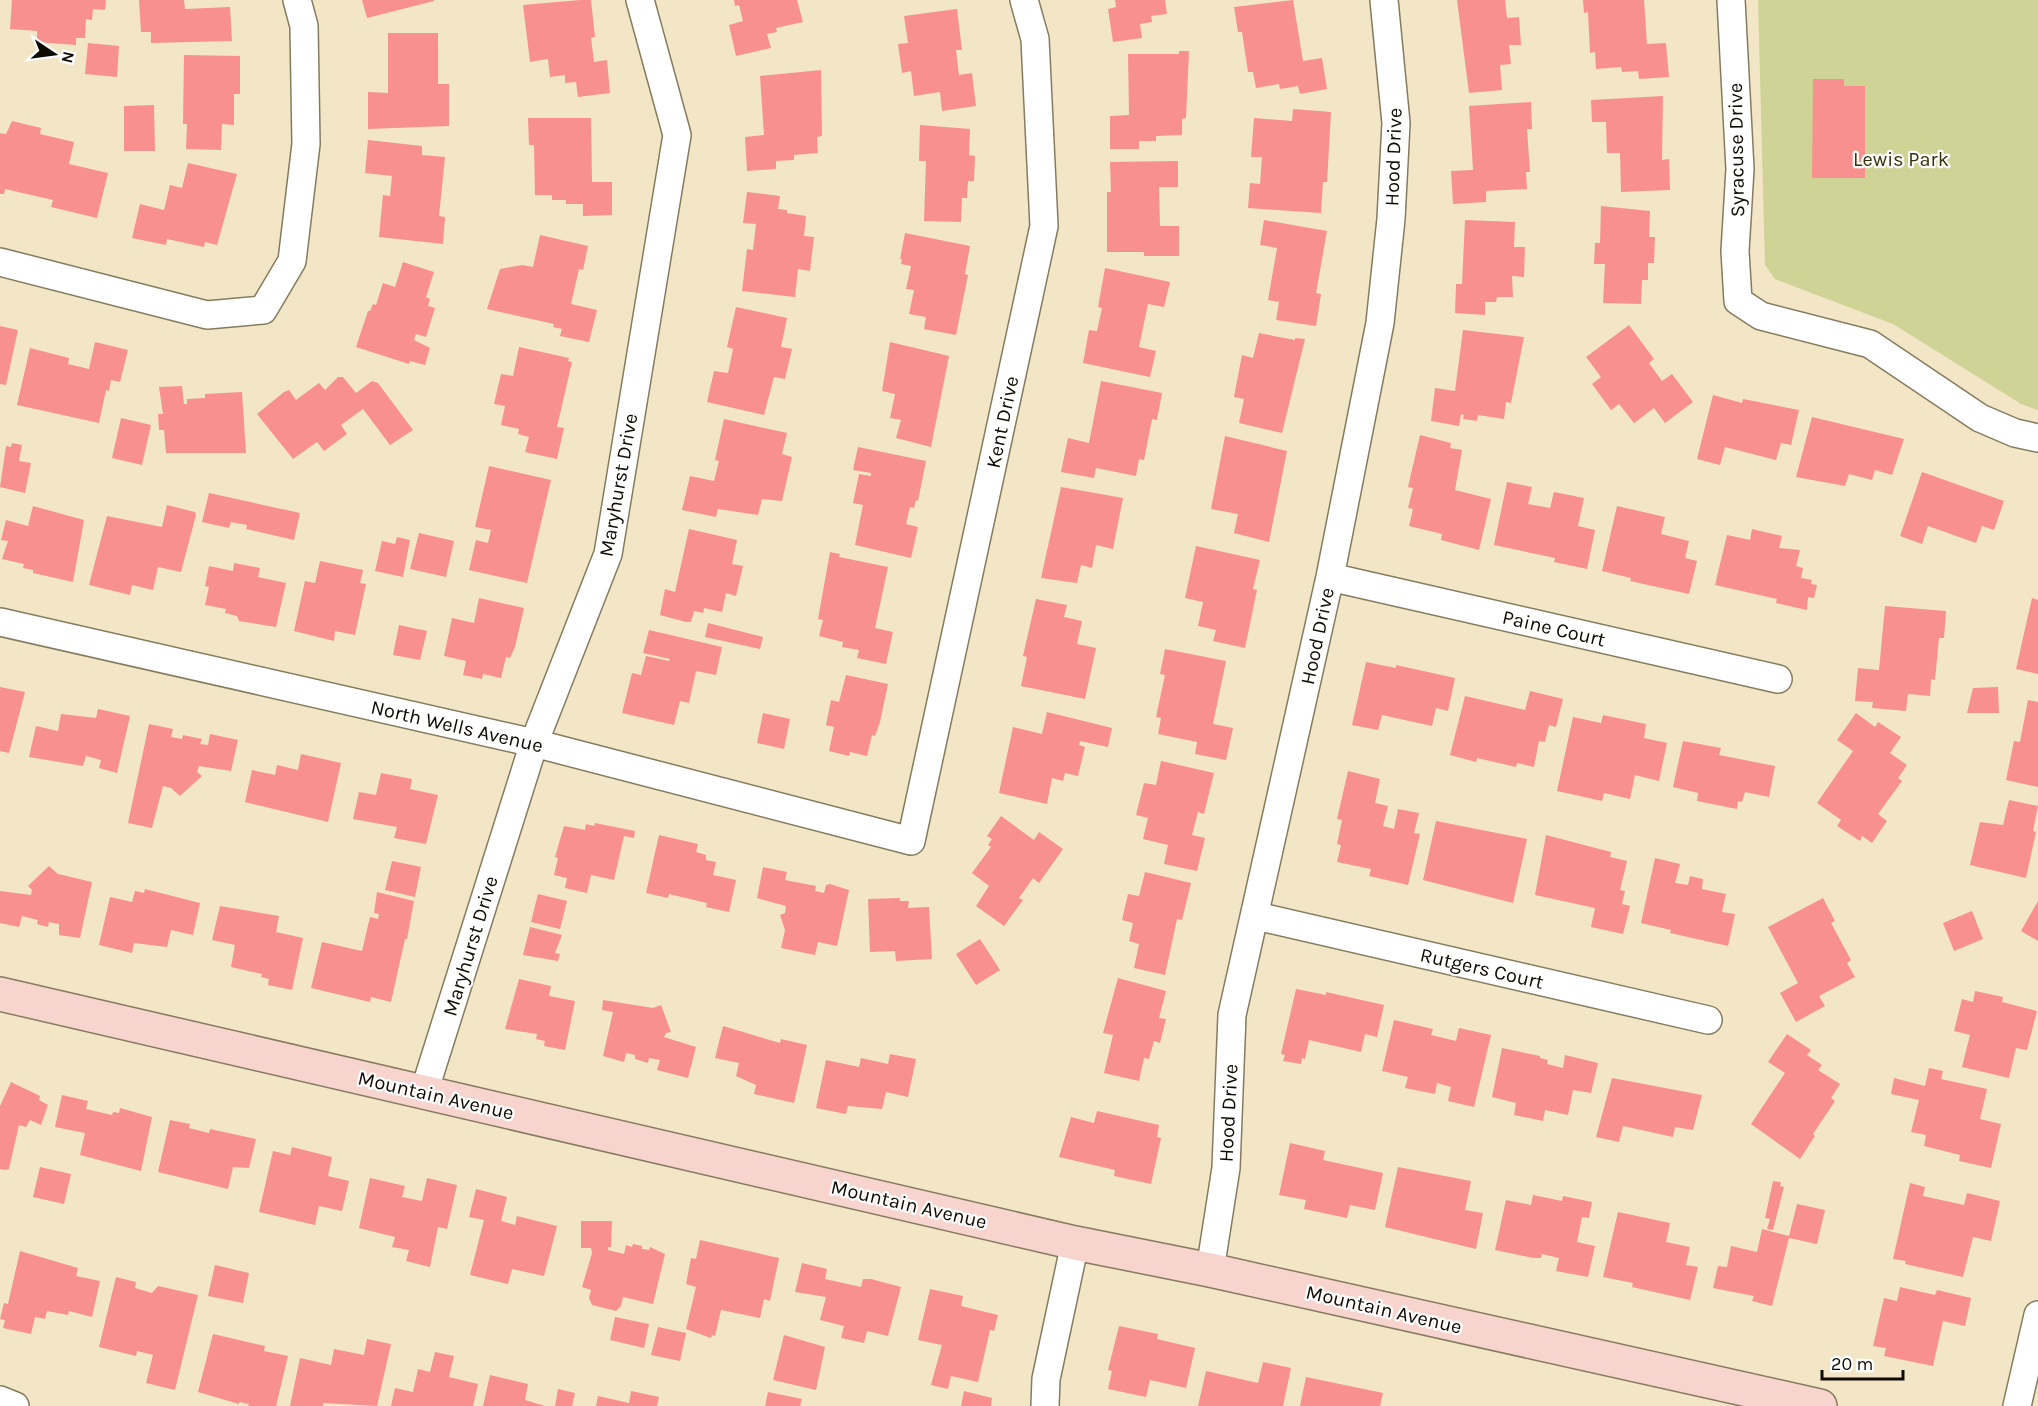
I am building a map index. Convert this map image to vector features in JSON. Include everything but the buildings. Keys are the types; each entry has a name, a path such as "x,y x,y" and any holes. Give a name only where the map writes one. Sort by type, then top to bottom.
{"main road":[{"name":"Mountain Avenue","path":"0,994 1074,1243 1210,1270 1820,1406"}],"street":[{"path":"0,262 207,315 263,310 292,261 306,144 304,26 297,0"},
{"name":"Maryhurst Drive","path":"424,1092 534,743 608,554 677,135 640,0"},
{"name":"Kent Drive","path":"911,841 1044,226 1035,39 1024,0"},
{"name":"Hood Drive","path":"1210,1270 1226,1168 1232,1015 1256,916 1330,577 1380,323 1390,231 1396,123 1384,0"},
{"name":"Syracuse Drive","path":"1731,0 1740,169 1736,251 1738,301 1761,316 1870,344 1980,418 2016,433 2038,438"},
{"name":"Paine Court","path":"1330,577 1778,679"},
{"name":"North Wells Avenue","path":"0,622 534,743 911,841"},
{"name":"Rutgers Court","path":"1256,916 1708,1020"},
{"path":"1045,1406 1046,1379 1074,1243"},
{"path":"2017,1406 2038,1316"},
{"path":"0,1400 15,1406"}],"green space":[{"name":"Lewis Park","path":"1758,0 2038,0 2038,410 2021,404 1893,324 1775,279 1765,265"}]}
